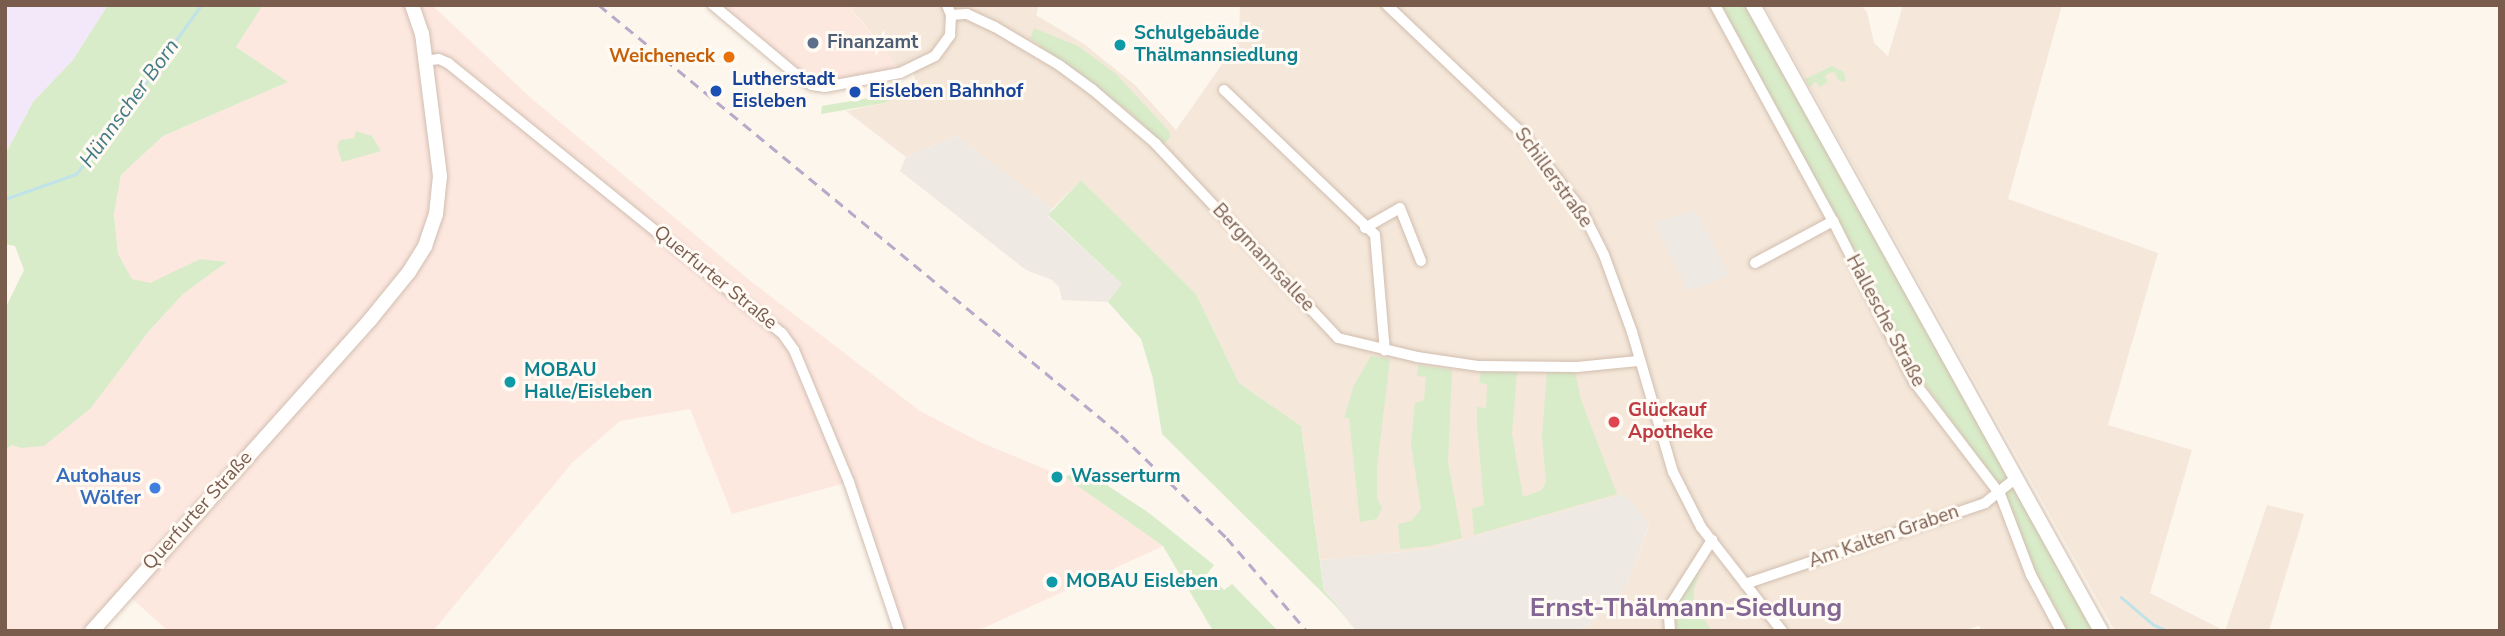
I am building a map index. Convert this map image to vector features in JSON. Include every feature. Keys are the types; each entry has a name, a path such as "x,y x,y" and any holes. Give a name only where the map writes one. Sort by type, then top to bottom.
{"main road":[{"name":"Querfurter Straße","path":"92,631 370,320 422,252 435,218 440,183 420,28 412,5"},
{"name":"Hallesche Straße","path":"1753,5 2101,631"}],"street":[{"path":"713,5 799,77 812,85 825,87 914,69 934,56 950,35 949,10"},
{"name":"Schillerstraße","path":"1387,5 1521,132 1582,211 1604,255 1632,332 1673,472 1712,540 1782,631"},
{"name":"Hallesche Straße","path":"1716,5 1915,383 2000,494 2031,575 2061,631"},
{"name":"Bergmannsallee","path":"949,10 967,14 995,27 1093,89 1155,143 1338,338 1385,351 1450,363 1508,368 1620,365 1639,360"},
{"name":"Querfurter Straße","path":"425,61 441,60 449,63 782,333 794,350 849,482 899,631"},
{"path":"1224,90 1375,235 1385,351"},
{"path":"1365,228 1400,208 1421,261"},
{"path":"1755,262 1832,222"},
{"name":"Am Kalten Graben","path":"1745,584 1985,503 2000,494 2016,478"},
{"path":"1670,631 1668,615 1672,603 1712,540"}],"shaded area":[{"path":"5,5 108,5 73,60 33,102 5,155"},
{"path":"263,5 434,7 531,98 748,279 920,411 982,443 1065,477 1163,546 977,631 899,631 849,482 732,514 690,409 620,421 572,463 433,631 168,631 126,593 92,631 5,631 5,450 11,445 21,448 91,408 149,331 183,294 226,263 200,259 150,284 132,279 118,254 114,214 121,175 163,136 287,82 236,47"},
{"path":"713,5 858,5 851,10 883,46 900,73 818,86"},
{"path":"858,5 1039,5 1036,15 1084,44 1135,85 1176,130 1239,40 1240,5 1721,5 1919,376 2007,498 2030,562 2068,631 1982,631 1979,626 1962,631 1580,631 1616,603 1633,570 1649,525 1625,494 1430,549 1320,560 1301,426 1239,383 1196,294 1081,180 1052,209 956,136 906,157 846,111 885,103 915,84 914,69 900,73 883,46 851,9"},
{"path":"1764,5 1861,5 1867,12 1874,43 1888,56 1903,5 2062,5 2008,199 2158,253 2108,425 2192,450 2150,593 2225,631 2115,631"},
{"path":"956,136 1052,209 1048,216 1123,285 1108,302 1062,300 1059,287 1052,280 1026,270 900,171 906,157"},
{"path":"1696,211 1730,276 1688,291 1654,222"},
{"path":"1625,494 1649,524 1633,570 1616,603 1580,631 1356,631 1324,591 1320,560 1430,549"},
{"path":"2267,505 2304,514 2269,631 2225,631"}],"green space":[{"path":"108,5 263,5 236,47 288,82 163,136 121,175 114,214 118,254 132,279 150,283 200,259 227,262 183,294 149,331 91,408 44,446 21,448 12,445 5,450 5,309 24,270 15,246 5,244 5,155 33,102 73,60"},
{"path":"1721,5 1747,5 2094,631 2068,631 2030,562 2007,498 1919,376"},
{"path":"1034,28 1078,46 1115,73 1169,131 1170,137 1163,145 1131,113 1030,38"},
{"path":"1832,66 1844,72 1846,82 1839,81 1835,73 1831,72 1825,76 1828,82 1820,87 1816,82 1809,87 1805,79"},
{"path":"903,92 885,103 821,114 822,106"},
{"path":"356,131 372,136 381,151 342,162 337,146 340,140 354,138"},
{"path":"1081,180 1196,294 1239,383 1301,426 1324,591 1347,617 1162,434 1153,379 1141,339 1108,302 1122,284 1048,215"},
{"path":"1371,356 1390,359 1377,467 1377,498 1382,508 1377,519 1360,522 1349,418 1344,418 1354,385"},
{"path":"1418,365 1452,370 1448,462 1462,538 1430,546 1400,549 1398,524 1411,521 1421,509 1411,444 1415,403 1424,400 1426,377 1417,376"},
{"path":"1547,371 1575,371 1581,400 1617,494 1474,535 1472,509 1484,505 1477,407 1486,408 1487,384 1479,383 1481,372 1517,372 1512,434 1523,497 1542,490 1546,482 1542,437"},
{"path":"1084,470 1149,513 1214,565 1207,574 1224,590 1232,584 1278,631 1213,631 1163,546 1065,477"},
{"path":"1696,571 1699,574 1694,589 1694,604 1712,631 1677,631 1674,612"}],"waterway":[{"name":"Hünnscher Born","path":"5,199 76,174 109,134 201,5"},
{"path":"2121,597 2154,625 2168,631"}],"railway":[{"path":"599,5 1121,435 1227,538 1307,631"}],"place":[{"name":"Finanzamt","path":"813,43"},
{"name":"Schulgebäude Thälmannsiedlung","path":"1120,45"},
{"name":"Weicheneck","path":"729,57"},
{"name":"Lutherstadt Eisleben","path":"716,91"},
{"name":"Eisleben Bahnhof","path":"855,92"},
{"name":"MOBAU Halle/Eisleben","path":"510,382"},
{"name":"Glückauf Apotheke","path":"1614,422"},
{"name":"Wasserturm","path":"1057,477"},
{"name":"Autohaus Wölfer","path":"155,488"},
{"name":"MOBAU Eisleben","path":"1052,582"}],"district":[{"name":"Ernst-Thälmann-Siedlung","path":"1686,608"}]}
